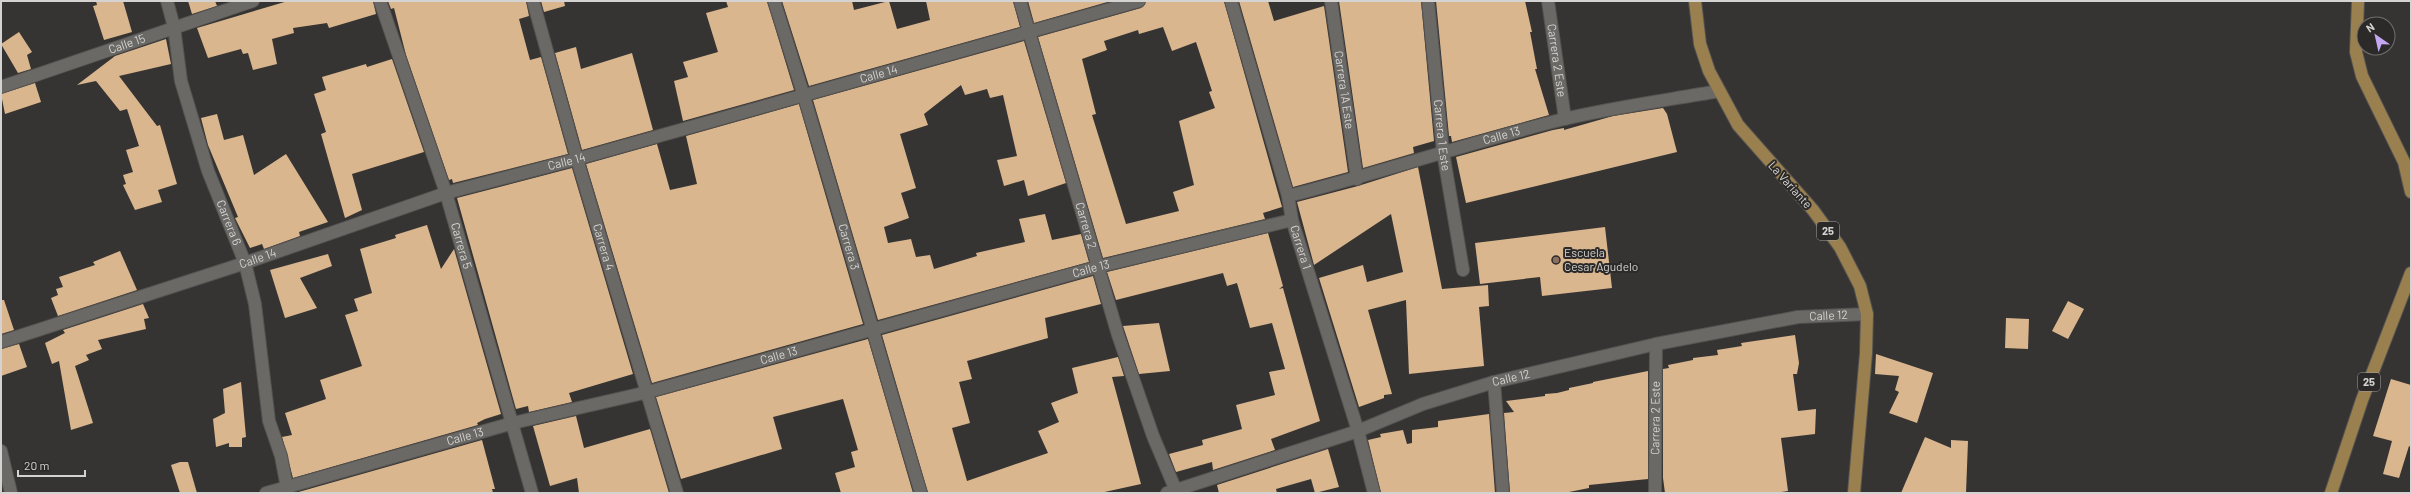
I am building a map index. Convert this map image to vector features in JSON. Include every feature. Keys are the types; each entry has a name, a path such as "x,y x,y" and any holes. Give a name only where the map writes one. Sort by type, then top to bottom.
{"main road":[{"name":"La Variante","path":"1695,1 1700,44 1709,71 1738,125 1813,210 1840,246 1860,286 1867,314 1866,353 1854,493"},
{"path":"2358,1 2356,52 2362,76 2404,162 2411,192"},
{"name":"25","path":"2331,493 2362,400 2411,273"}],"street":[{"name":"Carrera 6","path":"167,1 174,28 181,81 208,172 245,263 255,304 269,421 281,456 287,490"},
{"name":"Calle 15","path":"1,87 253,1"},
{"name":"Carrera 5","path":"380,1 446,193 532,493"},
{"name":"Carrera 4","path":"533,1 577,158 677,493"},
{"name":"Carrera 3","path":"774,1 804,94 871,328 921,493"},
{"name":"Carrera 2","path":"1020,1 1118,335 1173,492"},
{"name":"Calle 14","path":"1,342 245,263 446,193 1029,33 1139,1"},
{"name":"Carrera 1","path":"1231,1 1288,196 1292,220 1358,432 1374,493"},
{"name":"Carrera 1A Este","path":"1331,1 1357,179"},
{"name":"Carrera 1 Este","path":"1428,1 1443,152 1463,270"},
{"name":"Carrera 2 Este","path":"1548,1 1565,119"},
{"name":"Calle 13","path":"1288,196 1357,179 1443,152 1565,119 1719,91"},
{"name":"Calle 13","path":"266,493 287,490 513,423 648,392 871,328 1098,267 1292,220"},
{"name":"Calle 12","path":"1173,492 1358,432 1424,404 1494,382 1656,344 1798,317 1867,314"},
{"name":"Carrera 2 Este","path":"1655,493 1656,344"},
{"path":"1494,382 1503,493"},
{"path":"1,451 11,493"}],"building":[{"path":"96,1 123,1 132,32 104,40 93,6 97,5"},
{"path":"188,1 215,1 217,6 192,14"},
{"path":"288,1 373,1 376,14 329,28 327,23 293,28 294,33 272,39 277,64 253,70 248,53 243,54 241,49 208,58 197,28"},
{"path":"388,1 526,1 529,16 519,19 530,60 541,57 568,154 453,183 452,179 449,180 406,55 394,8 391,9"},
{"path":"541,1 564,1 565,6 544,12"},
{"path":"726,1 767,1 794,90 683,121 674,81 688,77 683,62 718,52 706,13 728,7"},
{"path":"782,1 852,1 854,10 889,1 897,29 930,20 926,1 1013,1 1020,27 809,86"},
{"path":"1028,1 1111,1 1034,23"},
{"path":"1146,1 1224,1 1282,207 1263,213 1265,219 1103,258 1038,37 1141,8","holes":["1163,27 1172,51 1196,42 1212,91 1209,92 1215,108 1179,121 1194,185 1173,192 1179,211 1126,224 1092,115 1096,114 1082,59 1107,50 1104,41 1138,30 1139,34"]},
{"path":"1239,1 1268,1 1274,21 1324,6 1348,172 1293,187"},
{"path":"1339,1 1421,1 1434,141 1413,147 1414,153 1363,168"},
{"path":"1436,1 1525,1 1532,32 1530,32 1537,69 1535,69 1549,115 1452,142 1451,136 1449,136"},
{"path":"19,32 32,52 27,55 31,69 18,73 1,44"},
{"path":"166,39 171,64 119,76 157,126 160,125 177,184 158,190 162,202 135,210 123,185 126,184 123,175 133,172 126,150 139,146 127,109 120,111 96,81 77,85 115,56"},
{"path":"1024,41 1066,183 1028,196 1024,180 1004,186 997,160 1017,156 1003,95 990,98 987,89 965,95 961,85 924,114 928,125 900,134 916,188 901,193 909,218 884,227 888,243 911,239 916,257 930,255 934,269 977,256 976,253 1025,242 1019,219 1045,214 1052,240 1081,234 1089,262 878,320 813,100"},
{"path":"576,47 581,69 632,53 653,130 582,150 555,53"},
{"path":"392,59 424,152 352,174 362,210 345,218 321,134 326,132 314,94 326,90 322,77 366,64 367,67"},
{"path":"35,83 41,102 5,114 1,94"},
{"path":"799,104 863,324 652,383 586,164 657,144 670,190 697,184 686,136"},
{"path":"1663,108 1667,114 1677,152 1466,203 1456,157 1553,130 1564,128 1564,130 1613,116"},
{"path":"217,114 224,140 243,135 254,175 286,154 328,222 299,232 300,236 264,249 262,244 250,248 235,218 238,217 208,145 201,118"},
{"path":"1418,167 1442,289 1488,285 1489,306 1479,307 1484,366 1409,374 1406,300 1368,310 1392,394 1384,395 1384,398 1359,407 1319,278 1363,265 1367,282 1403,272 1391,214 1314,265 1297,202 1358,186"},
{"path":"572,168 633,374 569,393 572,402 529,412 528,406 516,409 457,198"},
{"path":"427,225 441,269 454,249 501,414 485,419 477,423 478,425 293,478 282,437 292,435 285,413 326,399 320,380 362,366 345,315 358,311 354,299 372,293 360,249 396,238 395,235"},
{"path":"1605,227 1612,288 1542,296 1540,277 1480,284 1475,243"},
{"path":"1268,233 1283,286 1279,289 1283,288 1320,421 1271,439 1275,450 1213,470 1212,462 1176,472 1169,454 1203,445 1202,440 1242,429 1236,405 1275,395 1269,372 1285,369 1272,323 1250,328 1237,283 1227,286 1223,273 1116,300 1107,272"},
{"path":"120,251 137,290 58,316 51,298 58,295 56,289 63,287 59,277 95,265 93,262"},
{"path":"328,254 332,266 300,278 317,308 285,318 270,270"},
{"path":"1093,276 1101,304 1045,318 1048,338 967,361 972,379 959,382 970,423 952,428 967,481 1048,453 1038,431 1059,422 1051,403 1078,393 1072,368 1118,357 1124,376 1112,377 1141,484 1100,493 928,493 882,335"},
{"path":"1,300 4,300 14,330 1,334"},
{"path":"2068,301 2084,309 2068,339 2052,331"},
{"path":"143,304 149,318 144,319 146,329 98,340 102,349 86,355 89,360 75,366 93,423 71,430 59,361 52,364 45,343 65,333 63,330"},
{"path":"2006,318 2029,319 2028,349 2005,348"},
{"path":"1159,323 1170,371 1139,374 1123,326"},
{"path":"1795,335 1799,363 1797,374 1793,374 1798,411 1816,409 1815,434 1781,438 1788,491 1774,493 1665,493 1663,478 1663,369 1669,368 1668,365 1693,360 1693,358 1718,355 1717,350 1742,346 1741,343"},
{"path":"868,339 913,493 841,493 835,473 855,467 851,452 858,450 843,399 773,417 782,449 681,479 656,397"},
{"path":"19,344 27,367 1,376 1,349"},
{"path":"1876,354 1933,373 1917,423 1889,413 1899,392 1895,390 1899,376 1875,374"},
{"path":"1648,371 1648,479 1589,485 1589,488 1564,493 1510,493 1504,413 1514,412 1506,401 1545,396 1545,394 1569,390 1569,388 1593,382"},
{"path":"2391,379 2411,385 2411,447 2409,446 2399,478 2383,474 2392,441 2373,436"},
{"path":"241,382 246,437 242,438 242,447 229,447 229,443 216,447 213,419 225,413 223,389"},
{"path":"1489,414 1495,493 1381,493 1368,440 1381,437 1380,434 1403,430 1407,444 1412,443 1412,430 1438,427 1438,421"},
{"path":"576,416 584,448 650,429 669,493 579,493 577,478 550,486 533,426"},
{"path":"1925,437 1951,448 1951,440 1968,441 1966,493 1901,493"},
{"path":"482,440 495,489 492,489 493,493 295,493"},
{"path":"1328,449 1339,487 1315,493 1311,479 1276,489 1277,493 1219,493 1217,485"},
{"path":"180,462 188,462 197,493 180,493 171,465"}],"place":[{"name":"Escuela Cesar Agudelo","path":"1556,260"}]}
